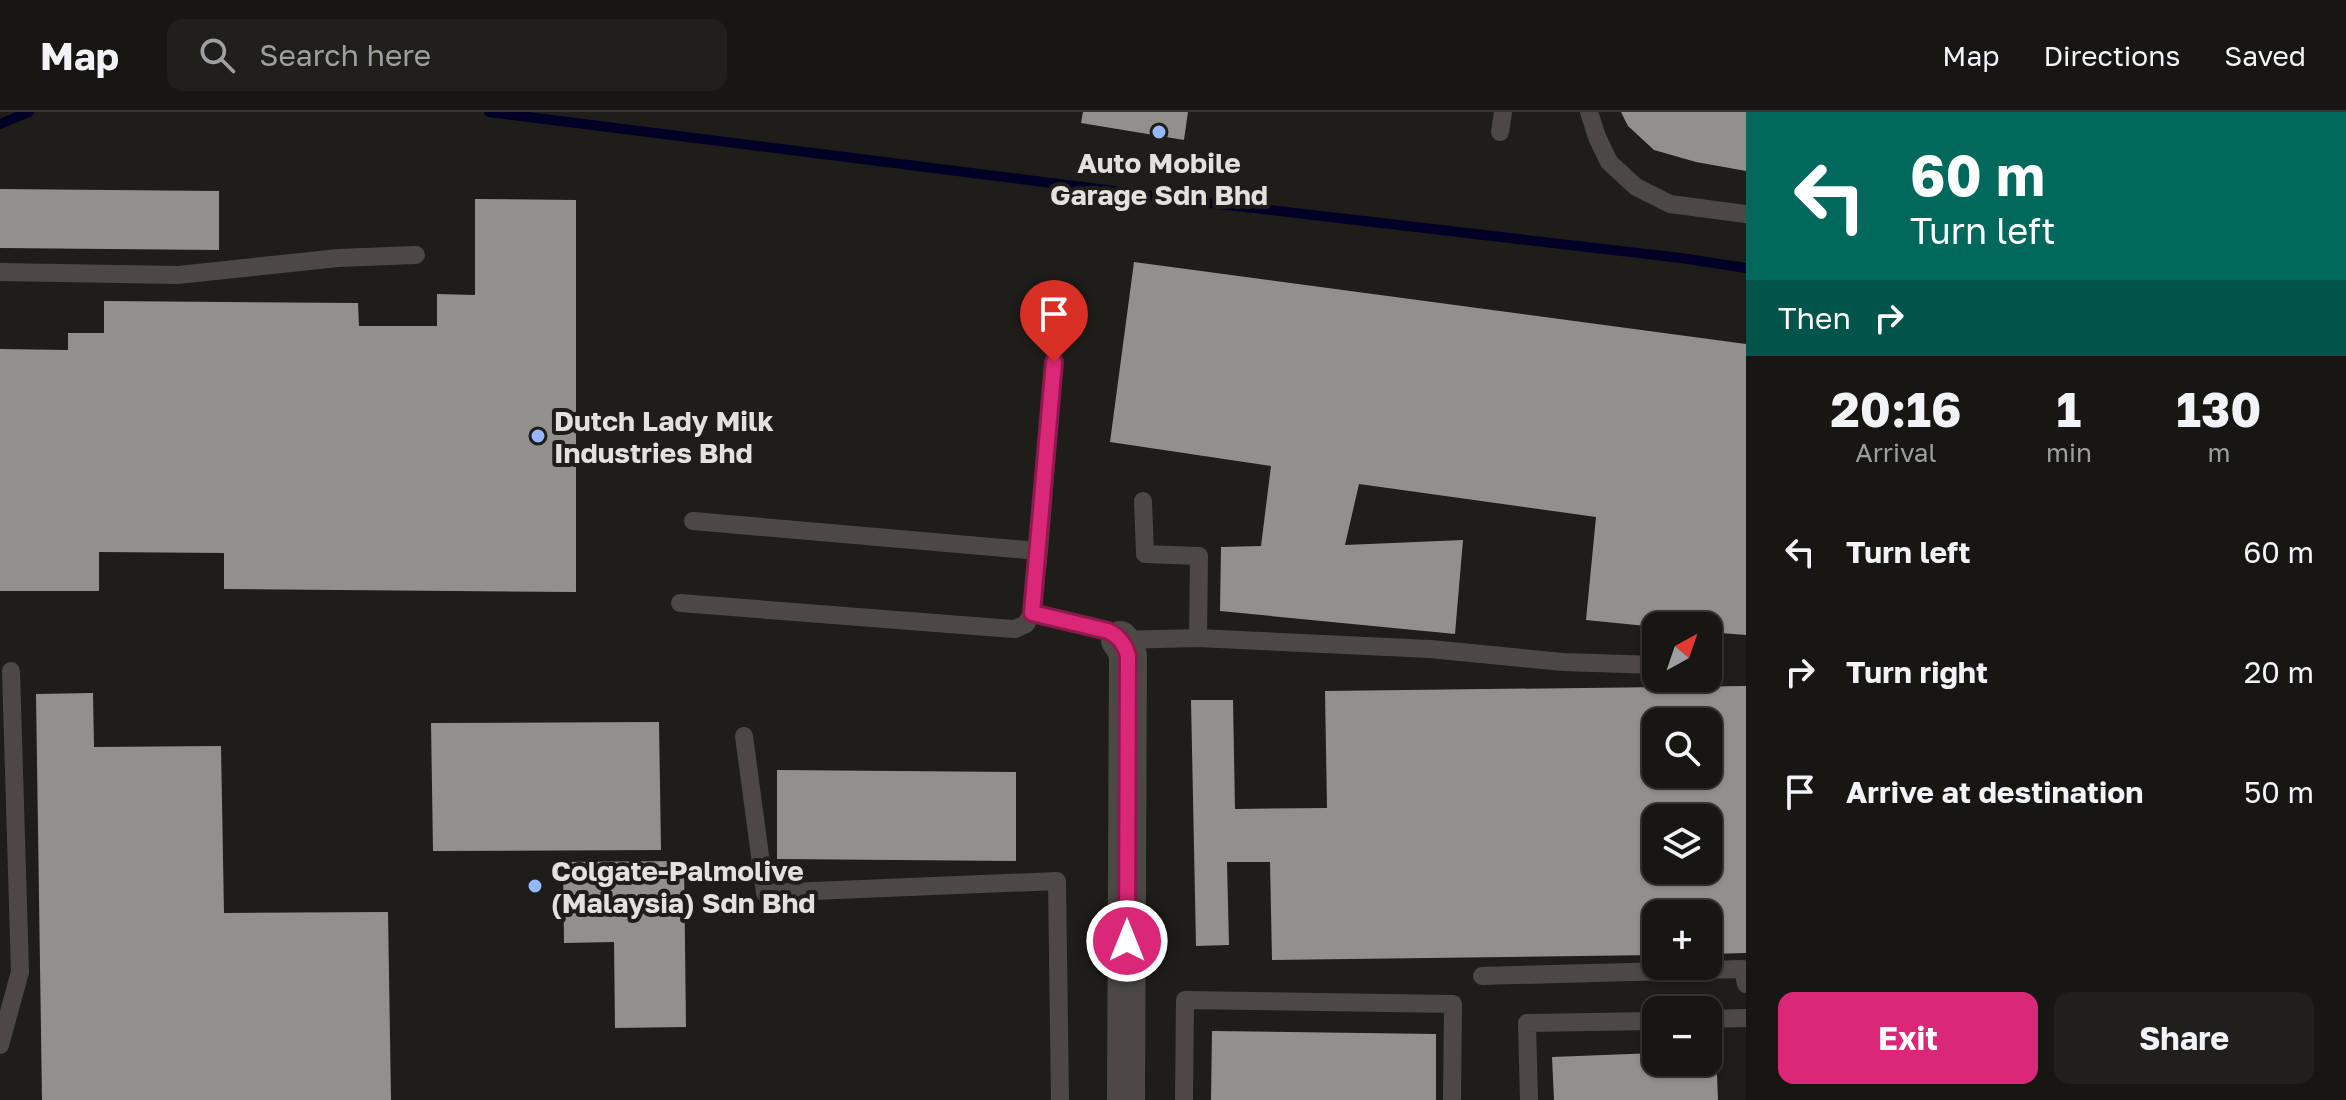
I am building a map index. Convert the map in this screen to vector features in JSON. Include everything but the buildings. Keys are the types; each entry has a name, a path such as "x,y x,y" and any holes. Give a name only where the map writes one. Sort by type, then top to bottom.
{"street":[{"path":"1120,640 1128,656 1126,1100"}],"lane":[{"path":"1500,132 1503,112"},
{"path":"1589,112 1609,162 1636,187 1670,204 1746,214"},
{"path":"0,272 178,275 338,258 416,255"},
{"path":"680,603 1000,628 1022,627 1030,620 1032,613 1054,362"},
{"path":"1143,501 1145,554 1199,556 1198,638"},
{"path":"693,521 1039,551"},
{"path":"1032,613 1108,631 1120,640 1198,638 1430,649 1563,662 1642,665"},
{"path":"0,1045 20,972 11,671"},
{"path":"744,736 765,893 1057,881 1060,1100"},
{"path":"1482,976 1743,969 1746,984"},
{"path":"1184,1100 1185,1000 1453,1004 1452,1100"},
{"path":"1722,1019 1746,1018"},
{"path":"1529,1100 1527,1023 1642,1021"}],"waterway":[{"path":"0,124 29,112"},
{"path":"489,112 1746,268"}],"place":[{"name":"Auto Mobile Garage Sdn Bhd","path":"1159,132"},
{"name":"Dutch Lady Milk Industries Bhd","path":"538,436"},
{"name":"Colgate-Palmolive (Malaysia) Sdn Bhd","path":"535,886"}],"route":[{"path":"1054,362 1032,613 1108,631 1120,640 1128,656 1127,941"}]}
